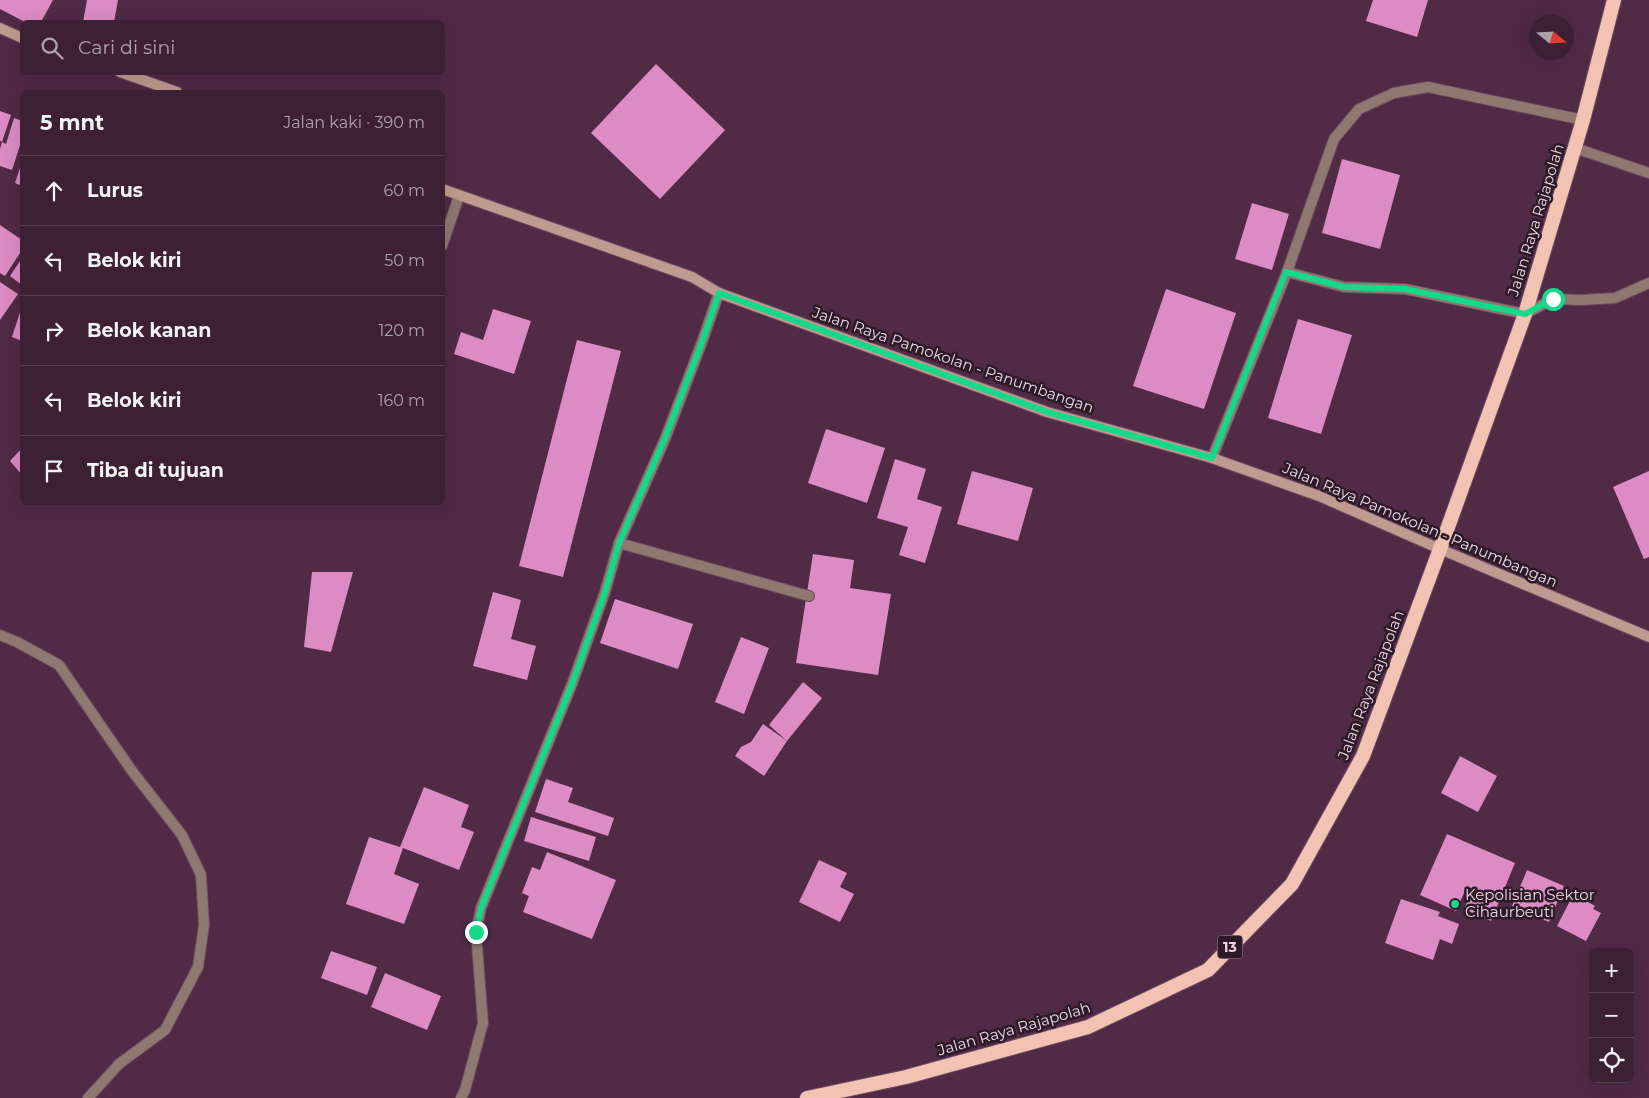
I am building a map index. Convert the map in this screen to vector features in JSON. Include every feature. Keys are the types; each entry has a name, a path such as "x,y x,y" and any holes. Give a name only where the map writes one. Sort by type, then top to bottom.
{"highway":[{"name":"Jalan Raya Rajapolah","path":"807,1098 906,1077 1088,1027 1208,970 1292,884 1363,756 1440,549 1525,314 1583,120 1614,0"}],"main road":[{"path":"0,28 20,37"},
{"path":"129,75 171,90"},
{"name":"Jalan Raya Pamokolan - Panumbangan","path":"445,191 692,277 719,293 1047,412 1212,458 1319,496 1649,637"}],"street":[{"path":"1212,458 1286,272 1334,139 1360,109 1394,93 1428,87 1583,120"},
{"path":"1575,148 1649,173"},
{"path":"445,237 459,196"},
{"path":"1286,272 1344,287 1405,289 1525,314 1553,299 1614,298 1649,283"},
{"path":"461,1098 465,1090 483,1022 476,932 481,908 572,684 605,592 619,543 665,438 719,293"},
{"path":"619,543 809,596"},
{"path":"0,635 59,665 132,771 182,835 201,874 204,924 198,967 165,1030 119,1064 88,1098"}],"building":[{"path":"0,0 53,0 42,20 21,20 0,9"},
{"path":"87,0 118,0 114,20 83,20"},
{"path":"1373,0 1428,0 1417,37 1366,21"},
{"path":"656,64 725,130 660,199 591,133"},
{"path":"0,111 11,115 2,142 0,141"},
{"path":"14,118 20,120 20,145 12,170 0,166 0,149 2,142 6,144"},
{"path":"1342,159 1400,175 1380,249 1322,233"},
{"path":"20,168 20,185 15,183"},
{"path":"1252,203 1289,214 1272,270 1235,259"},
{"path":"0,225 20,239 20,253 5,276 0,273"},
{"path":"20,261 20,284 10,276"},
{"path":"0,282 18,294 0,320"},
{"path":"1166,289 1236,313 1204,409 1133,386"},
{"path":"493,309 531,321 514,374 454,354 461,332 483,340"},
{"path":"20,312 20,340 12,337"},
{"path":"1298,319 1352,335 1321,434 1268,418"},
{"path":"577,340 621,351 563,577 519,566"},
{"path":"826,429 885,448 867,503 808,483"},
{"path":"20,450 20,473 10,461"},
{"path":"895,459 926,469 917,499 942,507 925,563 899,555 908,527 877,518"},
{"path":"972,471 1033,488 1018,541 957,524"},
{"path":"1649,471 1649,557 1644,559 1613,487"},
{"path":"813,554 854,560 850,588 891,594 878,675 796,663"},
{"path":"312,572 353,572 331,652 304,647"},
{"path":"493,592 521,600 511,639 536,646 527,680 473,666"},
{"path":"615,599 693,624 678,669 600,643"},
{"path":"741,637 769,648 744,714 715,702"},
{"path":"803,682 822,698 787,741 769,725"},
{"path":"763,724 787,741 764,776 735,756 741,747 751,742"},
{"path":"1460,756 1497,776 1478,812 1441,793"},
{"path":"546,779 573,788 568,802 614,818 608,836 535,812"},
{"path":"424,787 469,805 461,827 474,832 459,870 403,848 394,874 419,884 404,924 346,904 369,837 400,847"},
{"path":"531,817 596,837 589,861 524,841"},
{"path":"1447,834 1515,863 1491,921 1464,909 1473,889 1467,886 1456,911 1420,895"},
{"path":"547,852 616,880 592,939 523,912 529,896 522,893 532,867 540,870"},
{"path":"819,860 847,873 840,887 854,894 840,922 799,902"},
{"path":"1527,870 1564,886 1549,922 1512,906"},
{"path":"1572,897 1582,902 1583,899 1595,906 1593,909 1601,913 1586,941 1557,926"},
{"path":"1401,899 1440,912 1438,916 1459,924 1452,944 1440,939 1433,960 1385,943"},
{"path":"331,951 377,967 367,995 321,978"},
{"path":"385,973 441,996 427,1030 371,1007"}],"place":[{"name":"Kepolisian Sektor Cihaurbeuti","path":"1455,904"}],"route":[{"path":"476,932 481,908 572,684 605,592 619,543 665,438 719,293 1047,412 1212,458 1286,272 1344,287 1405,289 1525,314 1553,299"}]}
